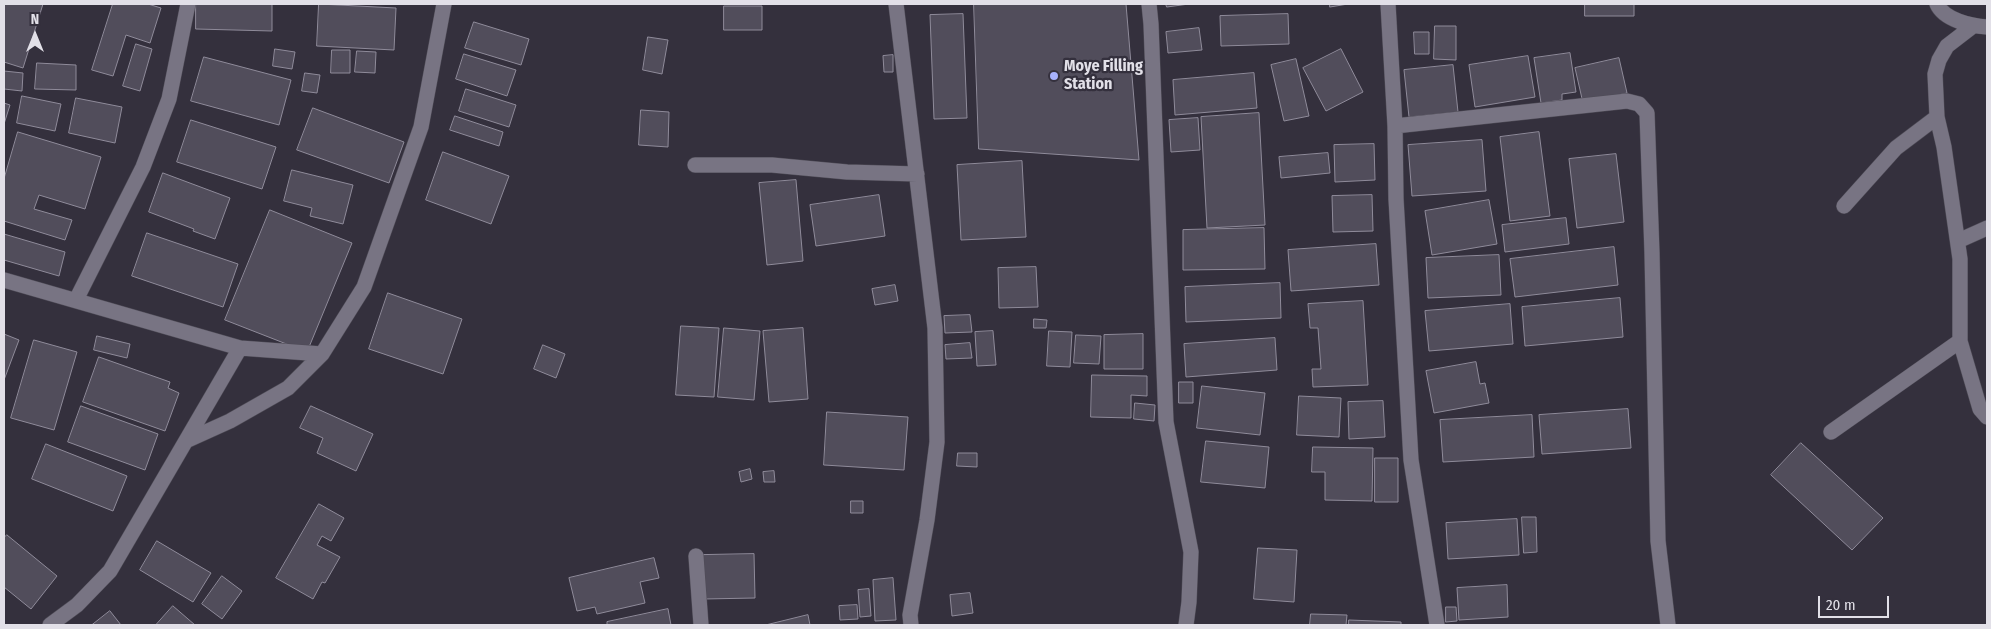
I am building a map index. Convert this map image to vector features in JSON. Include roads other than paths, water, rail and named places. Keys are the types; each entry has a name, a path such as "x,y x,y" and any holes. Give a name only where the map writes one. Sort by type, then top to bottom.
{"street":[{"path":"76,300 143,167 169,99 188,4"},
{"path":"188,440 230,421 288,388 322,354 364,287 418,137 444,4"},
{"path":"896,4 935,328 937,442 927,520 910,615 912,625"},
{"path":"1149,4 1166,422 1191,552 1190,602 1186,625"},
{"path":"1388,4 1410,460 1437,625"},
{"path":"1934,5 1950,16 1980,27"},
{"path":"1950,16 1947,46 1939,60 1935,74 1938,116 1960,260 1960,341 1980,409 1987,417"},
{"path":"1947,46 1980,27"},
{"path":"1395,126 1627,101 1639,104 1646,113 1652,253 1658,541 1668,625"},
{"path":"1844,206 1896,148 1938,116"},
{"path":"695,165 772,165 848,172 917,174"},
{"path":"1958,241 1987,228"},
{"path":"4,280 240,348 322,354"},
{"path":"1832,432 1960,341"},
{"path":"50,625 77,605 110,571 240,348"},
{"path":"696,556 701,625"}],"place":[{"name":"Moye Filling Station","path":"1054,76"}]}
